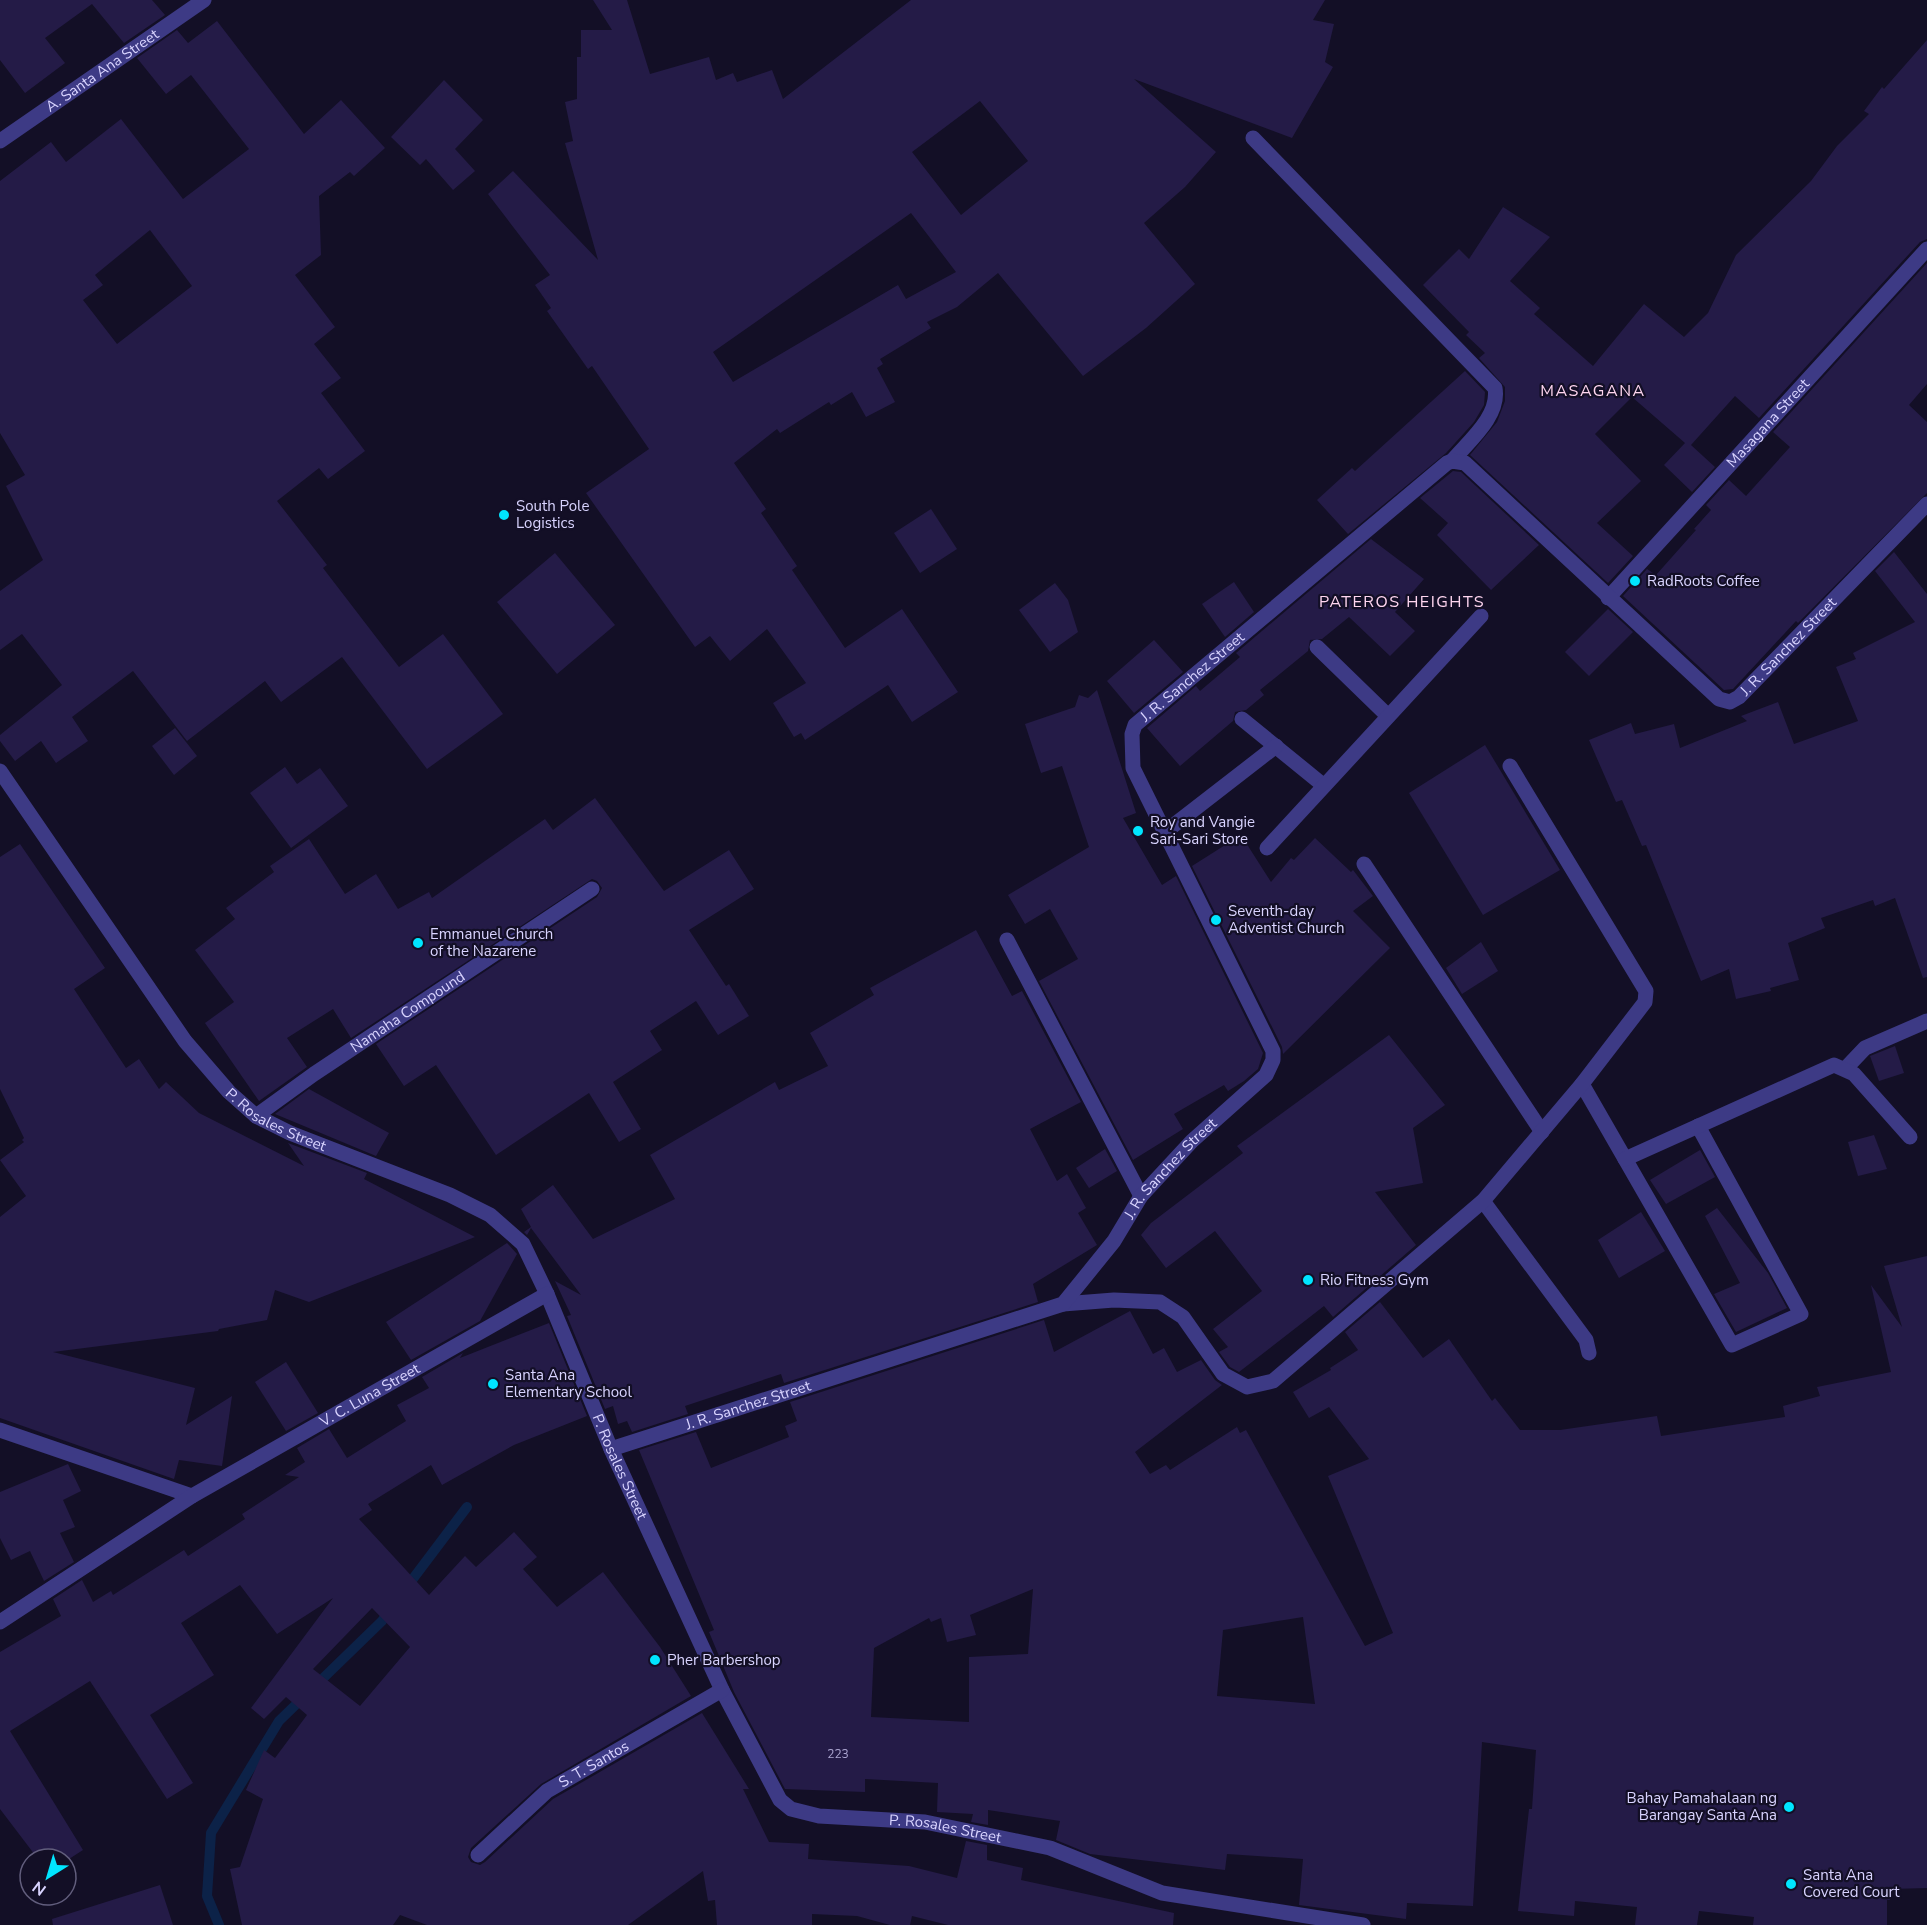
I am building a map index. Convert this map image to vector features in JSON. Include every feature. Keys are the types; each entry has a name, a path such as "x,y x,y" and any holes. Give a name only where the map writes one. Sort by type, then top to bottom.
{"street":[{"name":"A. Santa Ana Street","path":"0,141 204,0"},
{"path":"1253,138 1495,388 1497,397 1492,413 1452,460"},
{"name":"Masagana Street","path":"1608,598 1927,249"},
{"name":"J. R. Sanchez Street","path":"611,1449 1063,1304 1114,1240 1141,1196 1192,1141 1266,1075 1273,1060 1273,1051 1133,768 1132,734 1135,725 1452,460 1465,463 1719,699 1730,702 1739,697 1927,504"},
{"path":"1267,848 1323,784 1481,616"},
{"path":"1317,647 1388,716"},
{"path":"1242,719 1323,784"},
{"path":"1165,832 1276,746"},
{"path":"1063,1304 1114,1300 1160,1302 1183,1317 1223,1374 1247,1387 1273,1381 1483,1201 1582,1084 1645,1002 1646,991 1510,766"},
{"name":"P. Rosales Street","path":"0,771 185,1041 229,1092 256,1116 290,1133 450,1195 490,1215 523,1244 547,1294 611,1449 722,1690 780,1800 791,1809 819,1816 925,1822 1050,1848 1162,1893 1363,1925"},
{"path":"1364,864 1542,1132"},
{"name":"Namaha Compound","path":"256,1116 314,1074 592,889"},
{"path":"1007,940 1141,1196"},
{"path":"1846,1068 1865,1048 1927,1022"},
{"path":"1625,1160 1834,1065 1846,1068 1910,1137"},
{"path":"1582,1084 1732,1345 1801,1314 1698,1126"},
{"path":"1483,1201 1586,1340 1589,1353"},
{"name":"V. C. Luna Street","path":"0,1622 192,1496 547,1294"},
{"path":"0,1430 192,1496"},
{"name":"S. T. Santos","path":"478,1855 547,1791 722,1690"}],"building":[{"path":"0,0 152,0 165,15 124,43 92,4 45,38 65,63 25,93 0,60"},
{"path":"593,0 627,0 650,74 709,57 716,80 733,73 737,82 772,70 783,99 911,0 1325,0 1313,20 1334,24 1325,62 1333,67 1292,138 1134,79 1216,152 1185,187 1144,223 1195,284 1146,328 1083,376 998,273 957,307 927,322 931,328 880,359 883,364 877,368 895,402 866,417 852,392 831,405 829,402 780,433 777,429 734,463 766,509 761,513 797,566 792,570 845,648 902,609 958,692 912,722 888,685 805,740 801,733 794,737 773,703 806,683 767,629 730,661 710,636 695,647 586,493 649,449 592,366 588,369 547,311 551,308 535,285 550,275 488,194 513,171 598,260 565,143 573,141 565,102 577,99 577,57 581,57 581,30 612,30","holes":["980,101 1028,161 961,215 912,152","911,213 956,272 906,299 898,285 733,382 713,352"]},
{"path":"217,21 304,134 341,100 385,148 354,176 350,172 319,196 321,255 295,275 335,327 314,344 341,378 321,393 365,451 328,479 319,468 277,501 327,565 323,568 399,667 443,634 503,714 427,769 342,657 281,702 265,681 187,741 133,671 72,717 88,741 56,763 41,741 15,761 0,741 0,735 62,685 22,634 0,650 0,591 43,560 6,486 25,475 0,433 0,181 51,142 66,162 121,119 183,199 249,149 191,75 166,94 137,58 177,30 188,43","holes":["150,230 192,286 117,344 83,300 103,285 95,275"]},
{"path":"1927,40 1927,239 1920,242 1759,418 1735,396 1691,445 1715,467 1692,492 1664,465 1685,443 1632,397 1595,434 1641,481 1597,523 1633,556 1608,583 1470,455 1497,422 1505,401 1505,387 1479,358 1485,353 1466,335 1469,332 1423,285 1459,249 1469,259 1503,207 1550,237 1510,281 1540,308 1534,314 1593,366 1644,304 1684,337 1708,313 1736,255 1811,181 1837,146 1869,114 1864,111 1882,87 1884,89"},
{"path":"444,80 483,120 455,149 475,171 453,190 426,159 420,165 391,137"},
{"path":"1927,263 1927,384 1909,405 1927,422 1927,493 1798,623 1796,621 1733,689 1724,690 1623,596 1647,569 1656,575 1696,530 1694,529 1711,510 1706,505 1729,480 1746,496 1790,447 1773,432"},
{"path":"1465,371 1485,392 1484,405 1474,422 1446,453 1348,534 1317,500 1352,468 1355,471"},
{"path":"1453,471 1461,472 1539,545 1491,590 1437,535 1448,523 1420,498"},
{"path":"931,509 957,549 920,573 894,533"},
{"path":"1371,539 1424,579 1395,612 1415,631 1390,656 1349,617 1322,639 1310,640 1308,651 1260,690 1264,695 1246,710 1235,712 1233,721 1180,766 1147,728 1196,686 1200,691 1240,657 1236,653"},
{"path":"1894,552 1927,594 1927,977 1923,978 1895,898 1875,906 1873,900 1821,918 1825,928 1788,943 1799,980 1770,988 1771,991 1736,999 1729,969 1701,981 1646,845 1642,846 1622,800 1616,802 1589,740 1631,723 1635,734 1674,724 1680,748 1747,721 1741,716 1778,702 1794,744 1858,721 1836,667 1856,659 1853,653 1915,622 1875,571"},
{"path":"555,553 615,625 557,674 497,602"},
{"path":"1234,582 1254,612 1225,637 1202,604"},
{"path":"1055,583 1068,600 1078,632 1050,652 1019,610"},
{"path":"1608,609 1633,632 1589,676 1565,652"},
{"path":"1154,640 1183,672 1134,713 1107,681"},
{"path":"1097,690 1136,813 1123,818 1162,885 1176,876 1263,1053 1258,1069 1244,1081 1228,1091 1224,1085 1174,1114 1183,1129 1133,1160 1039,981 1078,959 1050,909 1025,924 1008,895 1089,847 1062,766 1041,773 1025,724 1075,707 1079,695 1088,698"},
{"path":"175,728 197,756 174,775 152,746"},
{"path":"1485,745 1560,870 1483,915 1409,793"},
{"path":"285,767 297,784 320,768 348,806 291,848 250,793"},
{"path":"595,798 664,891 729,850 754,889 689,930 726,986 729,984 749,1016 718,1035 696,1001 650,1031 662,1050 613,1082 641,1129 619,1142 589,1093 496,1155 436,1065 404,1086 376,1044 597,897 602,888 597,881 592,879 351,1038 333,1009 287,1038 307,1067 259,1101 205,1023 234,1002 195,950 235,919 226,908 274,872 270,866 309,839 345,894 376,874 398,909 429,892 432,898 545,819 553,830"},
{"path":"1241,835 1271,882 1291,858 1294,860 1315,838 1351,872 1353,870 1373,896 1353,911 1390,948 1283,1054 1282,1047 1192,866"},
{"path":"20,844 105,968 74,989 126,1068 139,1059 159,1089 166,1082 199,1113 304,1166 288,1143 367,1173 364,1179 475,1237 309,1302 275,1290 267,1320 218,1331 53,1352 195,1388 186,1425 232,1396 222,1466 179,1460 174,1479 0,1418 0,1217 26,1196 0,1160 24,1142 22,1140 24,1138 0,1089 0,857"},
{"path":"976,930 1012,996 1022,991 1081,1102 1030,1129 1057,1181 1067,1174 1086,1208 1078,1213 1097,1245 1033,1284 1038,1302 784,1383 781,1374 685,1406 688,1414 632,1432 627,1421 618,1424 613,1406 605,1409 567,1316 571,1315 555,1281 581,1295 531,1228 527,1235 524,1232 531,1227 521,1209 553,1185 593,1239 675,1199 650,1155 775,1082 779,1090 828,1066 810,1033 874,995 870,988"},
{"path":"1481,942 1498,971 1462,994 1446,968"},
{"path":"1389,1035 1445,1105 1413,1128 1423,1183 1375,1192 1416,1245 1333,1317 1324,1306 1239,1372 1230,1367 1219,1352 1228,1347 1213,1329 1262,1291 1215,1231 1166,1268 1141,1235 1151,1223 1243,1153 1237,1146"},
{"path":"1895,1046 1904,1073 1879,1081 1870,1056"},
{"path":"309,1089 389,1133 376,1156 275,1114"},
{"path":"1874,1135 1887,1169 1858,1176 1848,1142"},
{"path":"1105,1149 1117,1171 1089,1188 1076,1168"},
{"path":"1700,1150 1715,1177 1666,1204 1650,1180"},
{"path":"1717,1208 1768,1273 1787,1308 1736,1332 1714,1294 1740,1283 1705,1216"},
{"path":"1641,1212 1665,1251 1619,1278 1598,1240"},
{"path":"507,1243 517,1254 480,1321 411,1360 386,1322"},
{"path":"1927,1256 1927,1888 1890,1889 1890,1900 1887,1900 1887,1925 1753,1925 1754,1917 1699,1911 1697,1925 1635,1925 1637,1907 1575,1901 1574,1916 1518,1911 1529,1809 1532,1809 1536,1750 1482,1742 1473,1906 1407,1903 1406,1919 1299,1905 1303,1859 1227,1854 1225,1870 1090,1854 1056,1840 1060,1821 988,1810 988,1825 971,1822 973,1814 937,1812 938,1783 865,1779 865,1792 785,1789 734,1692 709,1632 714,1630 639,1450 696,1432 711,1468 789,1437 785,1426 797,1421 790,1402 1044,1320 1054,1352 1130,1311 1153,1354 1164,1348 1177,1372 1201,1360 1215,1380 1222,1385 1135,1452 1150,1474 1166,1465 1170,1470 1237,1427 1240,1433 1246,1430 1365,1646 1393,1633 1328,1476 1369,1459 1329,1407 1309,1418 1293,1392 1331,1370 1330,1368 1358,1350 1345,1332 1380,1302 1423,1358 1449,1339 1492,1401 1495,1398 1520,1430 1560,1430 1657,1416 1661,1436 1785,1417 1783,1406 1820,1396 1817,1387 1891,1372 1871,1285 1902,1327 1884,1266","holes":["1033,1589 1028,1654 969,1657 969,1722 871,1717 874,1648 929,1618 931,1622 941,1618 947,1642 976,1635 970,1615","1303,1617 1315,1704 1217,1696 1223,1630"]},
{"path":"549,1323 587,1416 514,1445 442,1485 431,1465 368,1504 372,1510 359,1519 429,1595 465,1556 476,1567 514,1532 537,1557 523,1569 557,1607 603,1572 660,1647 691,1696 541,1784 471,1848 468,1857 471,1862 480,1865 485,1862 553,1799 702,1713 749,1789 743,1789 769,1842 809,1844 808,1859 909,1866 957,1878 966,1841 987,1845 987,1860 1023,1868 1021,1880 1174,1913 1173,1925 948,1925 912,1916 910,1925 890,1925 857,1916 812,1914 812,1925 717,1925 715,1900 708,1901 703,1871 628,1925 427,1925 400,1915 393,1925 242,1925 230,1869 240,1867 263,1799 246,1790 264,1750 275,1758 307,1715 286,1697 264,1719 251,1708 333,1598 277,1634 240,1585 181,1623 214,1675 150,1715 193,1783 167,1799 90,1681 10,1731 83,1850 78,1853 78,1847 29,1847 0,1809 0,1652 61,1616 53,1599 82,1580 93,1602 111,1591 113,1595 184,1550 188,1556 245,1519 242,1514 299,1477 285,1475 305,1462 297,1448 329,1429 347,1458 406,1421 397,1405 429,1388 422,1377 463,1353 460,1358","holes":["372,1608 410,1647 360,1706 313,1669"]},
{"path":"286,1362 318,1413 286,1431 255,1382"},
{"path":"68,1464 81,1491 63,1500 75,1527 60,1533 74,1562 44,1581 30,1551 11,1560 0,1538 0,1492"},
{"path":"160,1885 173,1925 53,1925 52,1919"}],"waterway":[{"path":"406,1588 467,1507"},
{"path":"219,1925 207,1896 211,1833 279,1721 382,1621 391,1608"}],"place":[{"name":"South Pole Logistics","path":"504,515"},
{"name":"RadRoots Coffee","path":"1635,581"},
{"name":"Roy and Vangie Sari-Sari Store","path":"1138,831"},
{"name":"Seventh-day Adventist Church","path":"1216,920"},
{"name":"Emmanuel Church of the Nazarene","path":"418,943"},
{"name":"Rio Fitness Gym","path":"1308,1280"},
{"name":"Santa Ana Elementary School","path":"493,1384"},
{"name":"Pher Barbershop","path":"655,1660"},
{"name":"Bahay Pamahalaan ng Barangay Santa Ana","path":"1789,1807"},
{"name":"Santa Ana Covered Court","path":"1791,1884"}],"district":[{"name":"MASAGANA","path":"1593,391"},
{"name":"PATEROS HEIGHTS","path":"1402,602"}]}
